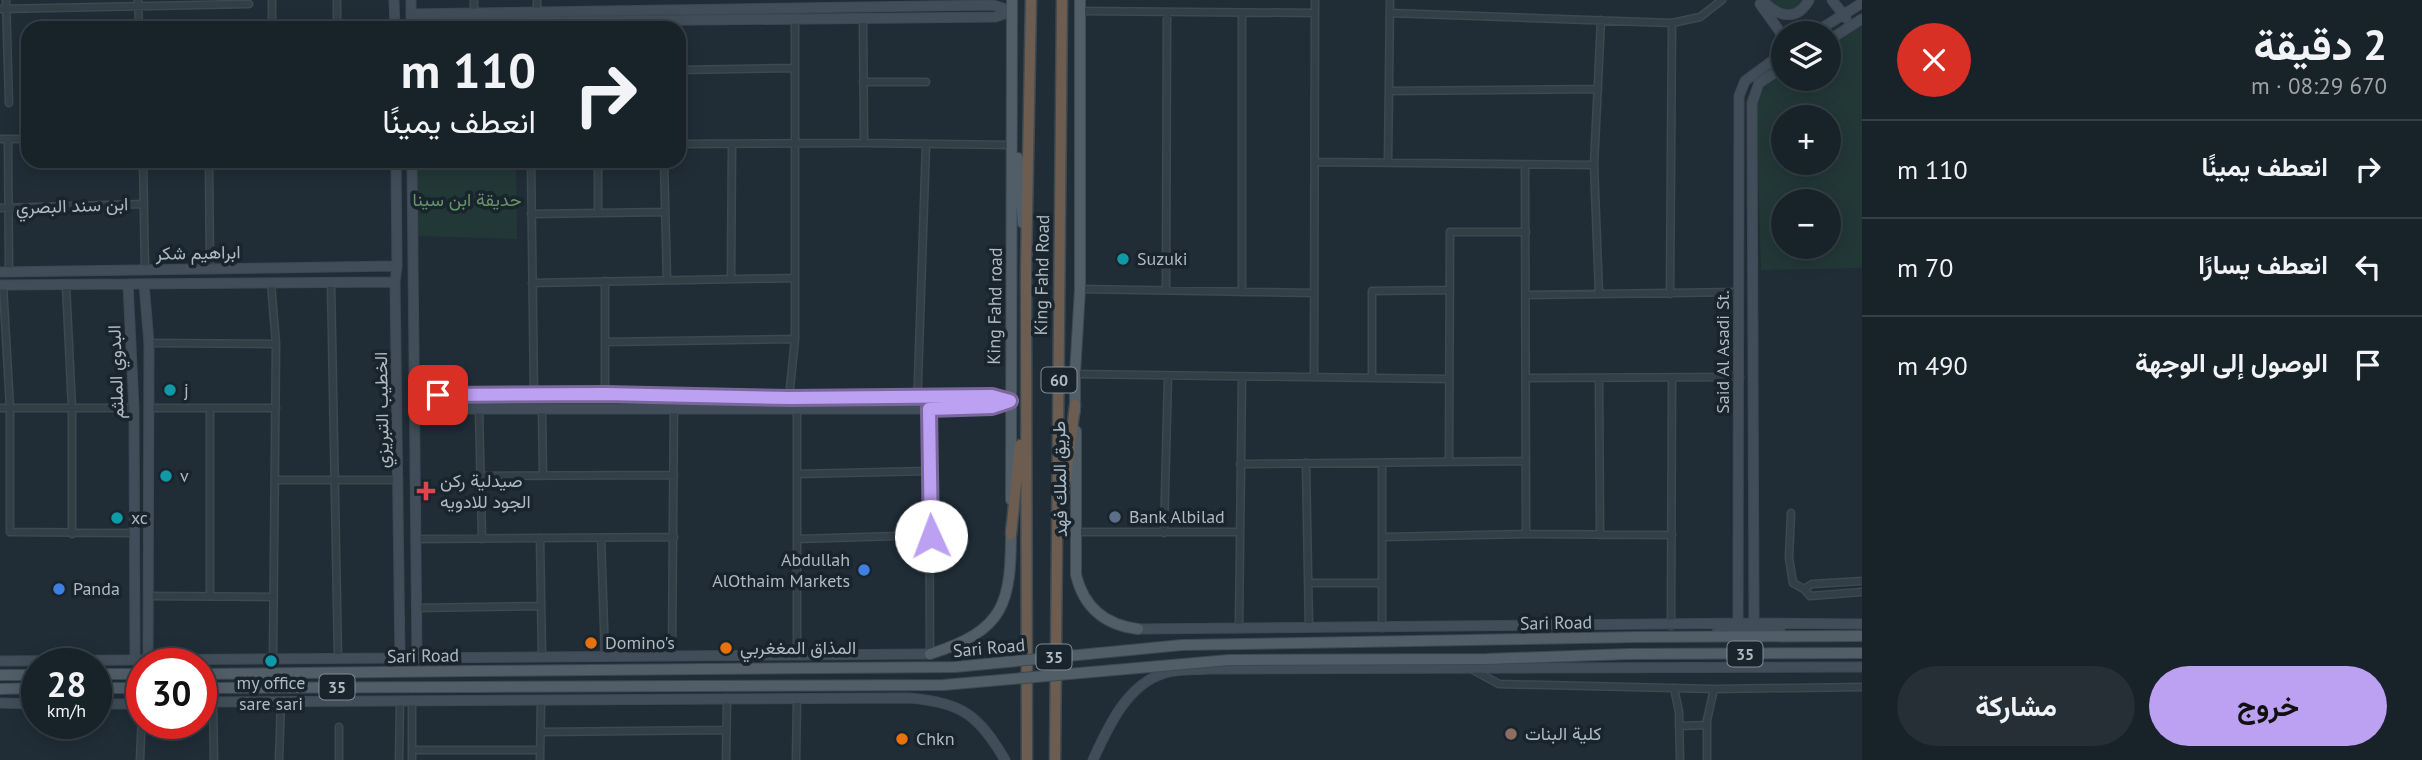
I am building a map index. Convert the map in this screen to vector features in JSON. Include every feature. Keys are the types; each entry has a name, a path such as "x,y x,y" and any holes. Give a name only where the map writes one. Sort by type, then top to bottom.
{"highway":[{"name":"King Fahd Road","path":"1027,760 1026,270 1028,78 1033,0"},
{"path":"1055,0 1056,43 1062,86"},
{"name":"King Fahd Road","path":"1055,760 1062,0"},
{"path":"1011,534 1026,386"},
{"path":"1058,547 1075,405"}],"main road":[{"name":"طريق الملك فهد","path":"1080,0 1080,289 1075,374 1076,575 1079,589 1087,604 1099,616 1116,625 1138,629"},
{"name":"King Fahd road","path":"930,654 972,638 995,617 1004,604 1009,589 1012,6"},
{"name":"King Fahd Road","path":"1012,80 1026,270"},
{"name":"Sari Road","path":"217,674 955,667 1182,645 1862,636"},
{"name":"Sari Road","path":"217,688 943,685 1229,660 1862,653"},
{"path":"0,675 21,675"},
{"path":"0,689 21,688"}],"street":[{"path":"6,0 3,9 9,103"},
{"path":"272,0 272,21"},
{"path":"337,0 337,21"},
{"path":"394,0 395,21"},
{"path":"411,0 411,21"},
{"path":"474,0 474,13"},
{"path":"537,0 537,12"},
{"path":"1314,377 1315,0"},
{"path":"1388,162 1390,0"},
{"path":"1390,13 1672,23 1700,17 1722,0"},
{"path":"1756,0 1772,21"},
{"path":"1762,0 1773,11 1784,15 1805,8 1809,0"},
{"path":"1832,0 1851,26"},
{"path":"1833,21 1862,3"},
{"path":"3,9 138,4 249,4"},
{"path":"418,21 474,13 726,5 796,9 863,17 930,8"},
{"path":"686,21 796,9 930,8 995,17 1012,6"},
{"path":"789,398 795,339 796,9"},
{"path":"1080,11 1315,13"},
{"path":"1166,290 1167,12"},
{"path":"1242,13 1242,292"},
{"path":"863,17 864,143"},
{"path":"1841,32 1862,19"},
{"path":"1599,294 1594,165 1601,20"},
{"path":"1670,294 1672,23"},
{"name":"Said Al Asadi St.","path":"1738,623 1739,96 1745,81 1771,61"},
{"path":"686,70 795,68"},
{"name":"Said Al Asadi St.","path":"1754,623 1752,103 1759,83 1771,76"},
{"path":"863,82 926,82"},
{"path":"1389,91 1598,89"},
{"path":"4,139 8,208 4,272"},
{"path":"686,144 1012,145"},
{"path":"731,279 732,144"},
{"path":"917,409 926,144"},
{"path":"1315,162 1594,165"},
{"path":"1525,164 1526,534"},
{"path":"143,168 145,270"},
{"path":"209,168 209,269"},
{"name":"الخطيب التبريزي","path":"396,168 400,658"},
{"name":"الخطيب التبريزي","path":"412,168 416,658"},
{"path":"531,168 534,395"},
{"path":"598,168 598,213"},
{"path":"664,168 667,280"},
{"name":"ابن سند البصري","path":"0,208 144,204"},
{"path":"531,214 665,212"},
{"path":"1449,462 1450,232 1526,232"},
{"name":"ابراهيم شكر","path":"4,272 397,266"},
{"path":"532,282 795,278"},
{"path":"605,281 605,394"},
{"path":"135,534 10,532 10,408 4,360 2,285 395,282"},
{"path":"271,283 276,344 273,659"},
{"path":"331,283 338,659"},
{"name":"البدوي الملثم","path":"128,284 134,408 135,648"},
{"name":"البدوي الملثم","path":"144,284 149,343 148,648"},
{"path":"66,285 72,408 72,534"},
{"path":"1080,289 1314,293"},
{"path":"1372,378 1372,291 1450,290"},
{"path":"1527,295 1739,292"},
{"path":"605,342 795,339"},
{"path":"149,343 276,344"},
{"path":"1075,374 1449,379"},
{"path":"1164,533 1168,376"},
{"path":"1239,628 1242,377"},
{"path":"1526,378 1740,377"},
{"path":"1599,378 1600,535"},
{"path":"1671,626 1672,378"},
{"path":"414,395 605,394 789,398 992,396 1010,401"},
{"path":"672,656 674,396"},
{"path":"414,409 929,409 992,407 1010,401"},
{"path":"0,408 134,408"},
{"path":"149,408 276,408"},
{"path":"210,408 210,596"},
{"path":"480,409 482,538"},
{"path":"542,409 542,476"},
{"path":"797,409 797,655"},
{"path":"217,659 930,654 929,409"},
{"path":"134,460 149,459"},
{"path":"1240,464 1526,461"},
{"path":"1306,463 1309,628"},
{"path":"1382,463 1382,628"},
{"path":"797,474 929,471"},
{"path":"479,476 674,475"},
{"path":"275,480 399,480"},
{"path":"1791,513 1791,581 1810,596 1862,592"},
{"path":"1077,532 1239,532"},
{"path":"1382,537 1672,535"},
{"path":"797,539 931,536"},
{"path":"415,539 674,537"},
{"path":"540,538 542,657"},
{"path":"601,538 605,657"},
{"path":"1804,589 1812,584 1862,581"},
{"path":"1308,583 1382,583"},
{"path":"148,596 274,597"},
{"path":"416,608 541,606"},
{"path":"1738,606 1754,606"},
{"path":"1138,629 1858,624"},
{"path":"1638,637 1858,624"},
{"path":"0,661 126,660"},
{"path":"1093,760 1124,703 1139,685 1165,673 1209,669 1862,667"},
{"path":"1471,669 1499,684 1714,689 1862,687"},
{"path":"1674,688 1679,712 1680,760"},
{"path":"1707,760 1707,725 1714,689"},
{"path":"726,760 727,698"},
{"path":"217,702 909,698 936,700 954,705 987,730 1005,760"},
{"path":"796,760 797,699"},
{"path":"540,760 541,700"},
{"path":"399,760 400,701"},
{"path":"412,701 412,760"},
{"path":"279,760 281,702"},
{"path":"0,704 21,704"},
{"path":"1679,726 1707,725"},
{"path":"339,727 339,760"},
{"path":"541,732 726,730"},
{"path":"140,760 141,739"},
{"path":"214,739 214,760"},
{"path":"412,750 540,750"}],"green space":[{"path":"1766,0 1806,0 1794,10 1786,12"},
{"path":"1862,26 1862,268 1761,270 1756,103 1764,87 1771,83 1771,91 1841,91 1841,39"},
{"name":"حديقة ابن سينا","path":"418,168 516,168 517,239 418,236"}],"place":[{"name":"Suzuki","path":"1123,259"},
{"name":"j","path":"170,390"},
{"name":"v","path":"166,476"},
{"name":"صيدلية ركن الجود للادويه","path":"426,491"},
{"name":"Bank Albilad","path":"1115,517"},
{"name":"xc","path":"117,518"},
{"name":"Abdullah AlOthaim Markets","path":"864,570"},
{"name":"Panda","path":"59,589"},
{"name":"Domino's","path":"591,643"},
{"name":"المذاق المغغربي","path":"726,648"},
{"name":"my office sare sari","path":"271,661"},
{"name":"كلية البنات","path":"1511,734"},
{"name":"Chkn","path":"902,739"}],"route":[{"path":"438,395 605,394 789,398 992,396 1010,401 992,407 929,409 931,536"}]}
